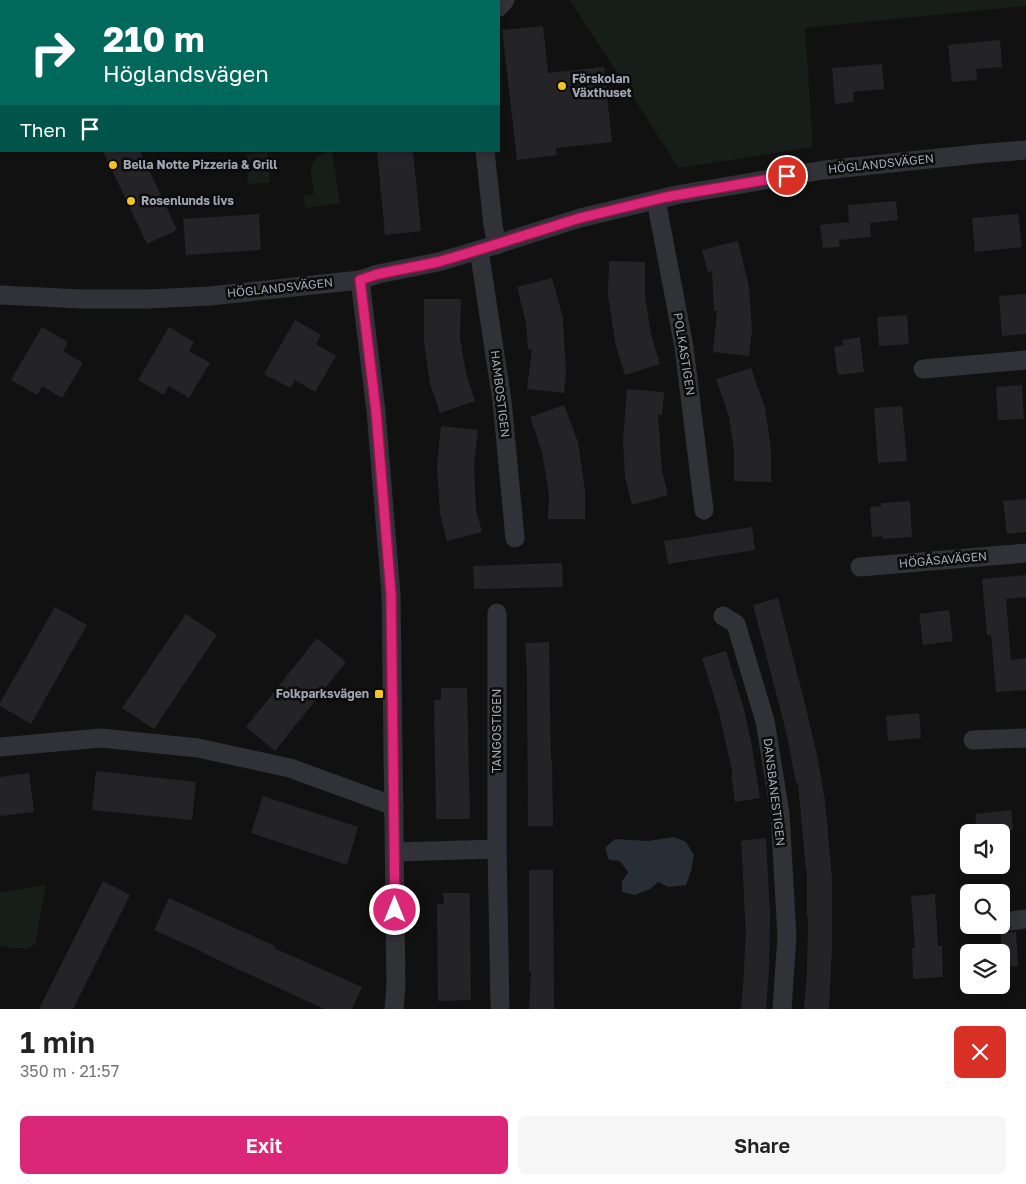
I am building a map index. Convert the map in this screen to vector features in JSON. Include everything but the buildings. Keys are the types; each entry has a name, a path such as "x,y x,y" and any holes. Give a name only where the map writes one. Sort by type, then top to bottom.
{"street":[{"name":"HÖGLANDSVÄGEN","path":"0,295 81,299 148,299 210,296 360,280 378,274 438,262 580,218 676,195 824,170 1026,150"},
{"name":"HAMBOSTIGEN","path":"485,152 493,225 488,247 515,538"},
{"name":"POLKASTIGEN","path":"656,200 684,347 704,510"},
{"path":"360,280 376,411 391,594 396,986 394,1009"},
{"path":"923,369 1026,360"},
{"name":"HÖGÅSAVÄGEN","path":"860,567 1026,553"},
{"name":"TANGOSTIGEN","path":"497,613 497,849 500,1006"},
{"name":"DANSBANESTIGEN","path":"723,616 736,624 765,721 780,813 787,937 782,1009"},
{"path":"0,747 101,738 198,748 290,768 394,806"},
{"path":"973,740 1026,738"},
{"path":"395,852 497,849"},
{"path":"1010,921 1026,919"}],"shaded area":[{"path":"570,0 1026,0 1026,6 805,28 813,147 679,168"},
{"path":"268,152 270,183 248,184 246,154"},
{"path":"332,152 340,203 305,208 304,195 314,194 311,168 316,159 321,155"},
{"path":"674,837 686,842 694,855 686,885 668,887 658,882 650,889 635,895 622,892 622,882 628,872 620,861 609,860 605,848 615,839 648,841"},
{"path":"46,885 35,944 27,949 0,946 0,892"}],"place":[{"name":"Förskolan Växthuset","path":"562,86"},
{"name":"Bella Notte Pizzeria & Grill","path":"113,165"},
{"name":"Rosenlunds livs","path":"131,201"},
{"name":"Folkparksvägen","path":"379,694"}],"route":[{"path":"395,910 391,594 376,411 360,280 378,274 438,262 580,218 666,197 787,176"}]}
